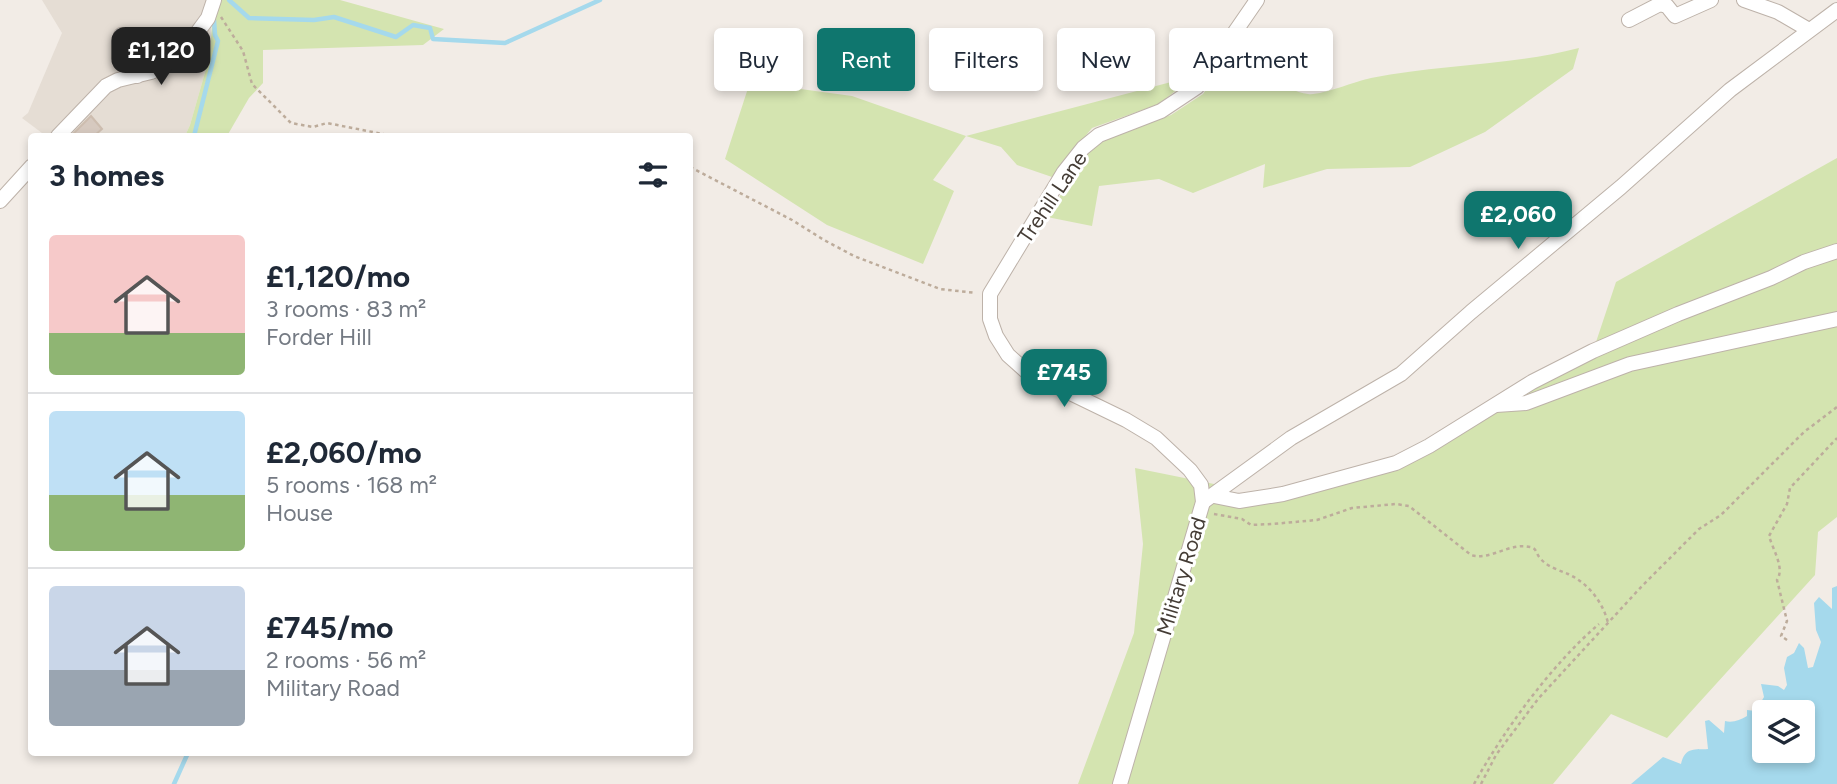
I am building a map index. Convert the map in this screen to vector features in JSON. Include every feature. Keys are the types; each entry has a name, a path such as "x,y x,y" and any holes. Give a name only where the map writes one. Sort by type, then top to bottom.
{"street":[{"name":"Trehill Lane","path":"990,294 1064,172 1083,148 1099,135 1161,111 1197,87 1257,0"},
{"path":"1629,20 1660,4 1667,6 1675,16 1711,0"},
{"path":"1744,0 1778,12 1809,30"},
{"path":"61,133 106,86 165,66 178,55 201,27 213,3"},
{"path":"1206,503 1291,438 1401,374 1621,187 1730,90 1837,10"},
{"path":"121,35 136,60 137,76"},
{"path":"0,201 28,170"},
{"path":"1206,503 1283,494 1396,463 1429,446 1532,382 1593,351 1804,262 1837,251"},
{"name":"Military Road","path":"990,294 990,319 996,336 1008,355 1027,372 1157,438 1190,470 1201,485 1206,503 1120,784"},
{"path":"1495,405 1526,403 1630,364 1837,319"}],"path":[{"path":"213,3 243,51 251,84 291,123 313,127 327,122 379,133"},
{"path":"693,169 854,256 940,289 990,294"},
{"path":"1480,784 1496,755 1538,699 1608,623 1699,529 1721,514 1804,432 1837,407"},
{"path":"1787,640 1781,636 1787,621 1777,580 1782,573 1781,567 1769,536 1787,504 1790,488 1837,438"},
{"path":"1206,503 1251,525 1317,520 1352,508 1396,504 1409,506 1471,555 1479,558 1529,546 1536,550 1539,558 1590,589 1604,607 1608,623"},
{"path":"1474,784 1493,750 1572,647 1599,624"}],"shaded area":[{"path":"42,0 212,0 210,55 186,133 42,133 22,118 28,113 62,33"}],"green space":[{"path":"222,0 340,0 444,29 423,45 263,50 263,83 249,98 229,133 186,133 210,55 212,24"},
{"path":"1579,48 1573,69 1485,132 1410,167 1327,169 1263,188 1265,164 1193,193 1159,179 1099,186 1092,226 1047,217 1086,154 1102,140 1171,115 1205,91 1296,91 1314,94 1397,73 1553,54"},
{"path":"1169,83 1169,91 1175,91 1159,104 1092,128 1052,177 1017,165 1001,147 966,136 1137,91 1155,91 1155,86"},
{"path":"803,89 852,96 966,136 933,180 954,191 923,264 827,225 725,159 747,91"},
{"path":"1837,158 1837,517 1818,532 1815,575 1667,738 1611,714 1553,784 1078,784 1134,633 1143,544 1135,468 1219,485 1240,501 1396,463 1593,351 1616,282"}],"water":[{"path":"1837,586 1837,784 1631,784 1663,757 1681,764 1688,752 1708,749 1705,721 1709,720 1724,733 1725,721 1747,716 1747,710 1752,711 1752,763 1815,763 1815,700 1762,700 1761,684 1778,686 1784,690 1787,685 1784,668 1787,657 1794,653 1799,643 1804,648 1808,668 1813,667 1821,642 1816,630 1814,603 1819,597 1832,609 1832,588"}],"building":[{"path":"91,116 102,129 97,133 74,133"}],"waterway":[{"path":"229,0 249,18 314,20 334,17 396,37 413,25 430,28 433,39 505,43 600,0"},
{"path":"195,133 218,41 214,20"},
{"path":"174,784 187,756"}]}
